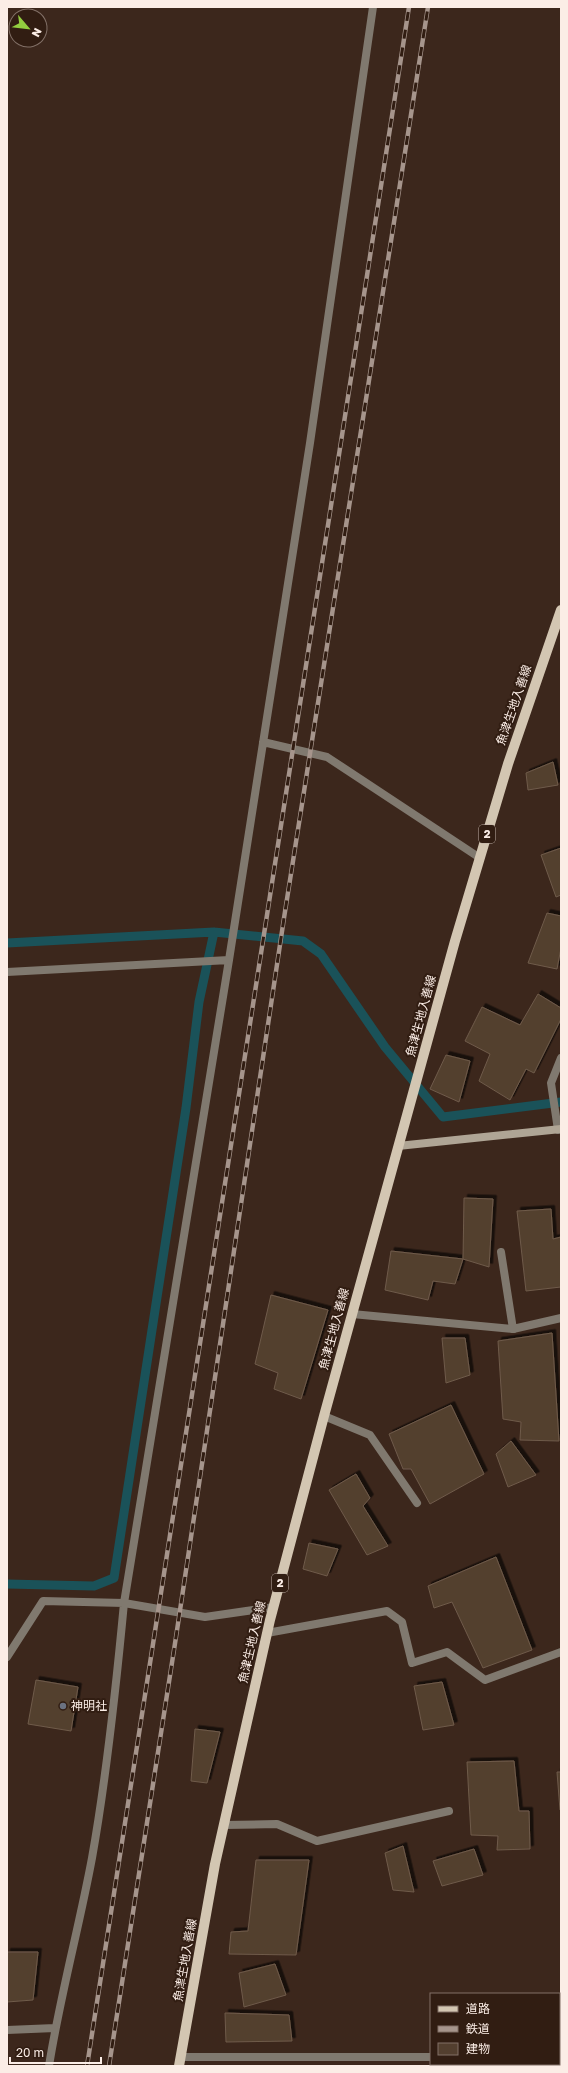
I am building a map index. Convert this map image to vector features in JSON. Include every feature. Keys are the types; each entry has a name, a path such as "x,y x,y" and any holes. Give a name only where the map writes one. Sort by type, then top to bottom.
{"main road":[{"name":"魚津生地入善線","path":"179,2062 224,1825 267,1633 324,1416 409,1106 480,858 508,764 561,610"}],"street":[{"path":"50,2066 55,2028 92,1858 115,1690 124,1603 230,960 310,442 373,7"},
{"path":"263,742 327,758 480,858"},
{"path":"7,972 230,960"},
{"path":"398,1146 559,1129 551,1083 561,1058"},
{"path":"501,1252 514,1329"},
{"path":"352,1314 514,1329 561,1318"},
{"path":"324,1416 370,1435 417,1504"},
{"path":"7,1657 43,1601 124,1603 205,1616 274,1607"},
{"path":"267,1633 386,1611 402,1622 412,1663 447,1652 485,1680 561,1652"},
{"path":"224,1825 277,1824 317,1841 449,1811"},
{"path":"7,2030 55,2028"},
{"path":"179,2062 430,2057"}],"building":[{"path":"553,762 558,785 528,790 526,773"},
{"path":"561,848 561,895 556,897 541,855"},
{"path":"547,913 561,916 561,948 557,969 528,963"},
{"path":"538,994 561,1008 561,1019 534,1073 526,1069 510,1100 479,1081 490,1054 465,1041 482,1007 520,1025"},
{"path":"446,1055 470,1061 459,1102 430,1089"},
{"path":"464,1198 493,1199 489,1267 463,1259"},
{"path":"551,1209 553,1239 561,1237 561,1287 526,1291 517,1211"},
{"path":"391,1251 463,1259 455,1284 433,1281 428,1300 385,1290"},
{"path":"271,1295 328,1310 301,1399 274,1389 278,1373 255,1364"},
{"path":"552,1333 559,1441 520,1440 521,1422 503,1419 498,1341"},
{"path":"442,1338 465,1338 470,1375 446,1383"},
{"path":"451,1405 484,1474 430,1504 411,1469 403,1469 389,1434"},
{"path":"511,1441 536,1475 508,1487 496,1454"},
{"path":"356,1474 370,1498 363,1506 388,1546 367,1555 329,1490"},
{"path":"309,1543 338,1549 327,1576 303,1569"},
{"path":"496,1557 532,1650 483,1668 452,1602 434,1608 428,1586"},
{"path":"36,1680 78,1687 71,1731 28,1724"},
{"path":"442,1682 454,1725 423,1730 414,1686"},
{"path":"195,1729 220,1732 207,1783 191,1781"},
{"path":"514,1761 519,1811 529,1811 530,1849 497,1850 498,1836 471,1835 467,1762"},
{"path":"557,1772 561,1772 561,1811 560,1810"},
{"path":"403,1846 414,1892 393,1890 385,1853"},
{"path":"474,1849 483,1875 442,1886 433,1861"},
{"path":"256,1860 309,1860 296,1955 229,1954 231,1932 248,1931"},
{"path":"7,1952 38,1952 33,2000 7,2002"},
{"path":"275,1964 286,1995 244,2007 239,1973"},
{"path":"225,2013 289,2015 292,2041 226,2042"}],"waterway":[{"path":"7,943 214,932 303,941 321,954 385,1047 443,1117 561,1102"},
{"path":"7,1584 94,1586 114,1578 186,1108 199,1002 214,932"}],"railway":[{"path":"87,2066 409,7"},
{"path":"109,2066 176,1637 284,918 428,7"}],"place":[{"name":"神明社","path":"63,1706"}]}
